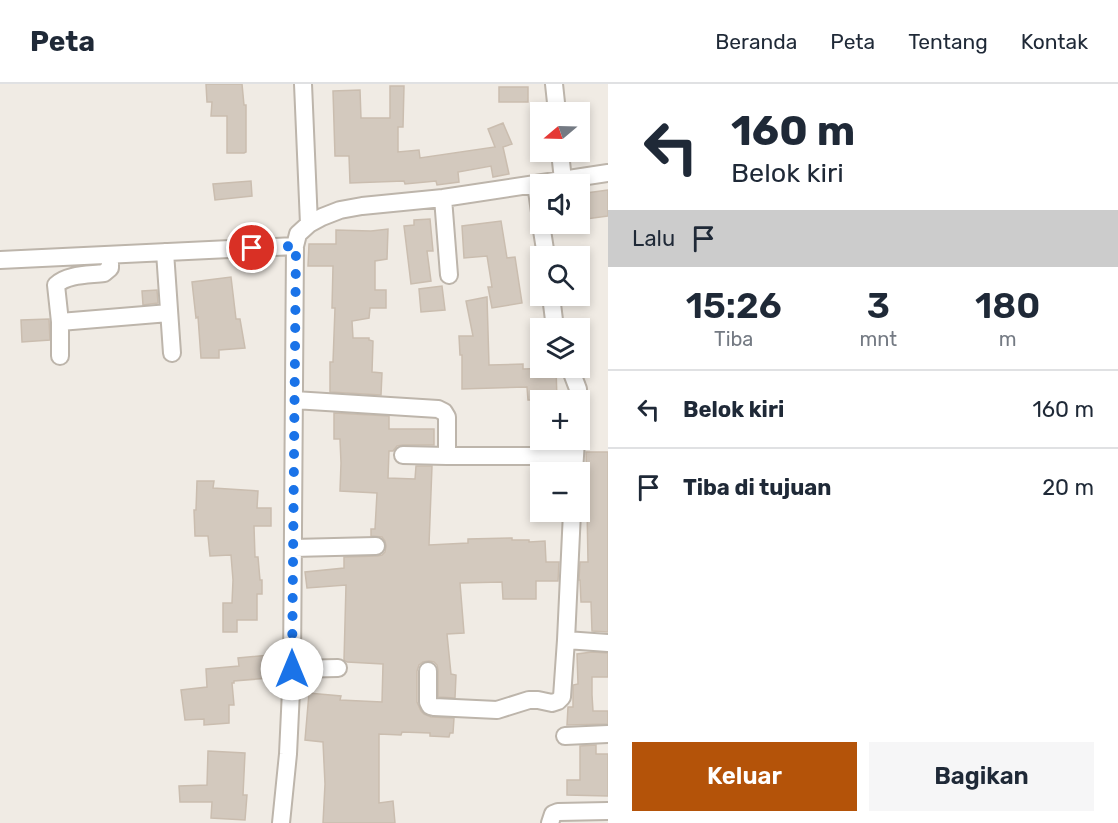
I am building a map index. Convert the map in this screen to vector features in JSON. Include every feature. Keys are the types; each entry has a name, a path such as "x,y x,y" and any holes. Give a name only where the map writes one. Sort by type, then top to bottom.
{"street":[{"path":"303,84 309,224"},
{"path":"554,84 556,102"},
{"path":"590,176 608,173"},
{"path":"281,823 288,754 292,669 296,246 298,234 309,224 340,210 530,185"},
{"path":"443,198 449,275"},
{"path":"0,260 296,246"},
{"path":"165,252 172,353"},
{"path":"60,356 60,322 56,285 67,278 108,271 111,268 110,256"},
{"path":"60,322 169,313"},
{"path":"294,400 438,409 447,417 447,456"},
{"path":"403,455 575,456"},
{"path":"428,671 430,706 497,710 529,700 552,703 558,701 561,697 566,646 572,522"},
{"path":"293,548 376,546"},
{"path":"566,646 608,643"},
{"path":"292,669 338,668"},
{"path":"565,736 608,734"},
{"path":"550,823 553,814 558,812 608,811"}],"building":[{"path":"206,84 242,84 244,105 246,105 246,152 227,153 227,116 211,116 212,102 207,102"},
{"path":"390,86 404,86 403,127 398,127 398,152 419,150 420,158 495,147 488,129 503,123 512,144 503,147 509,174 493,177 491,166 458,172 459,182 437,185 436,181 405,184 404,181 350,183 349,156 335,156 333,91 360,90 361,118 390,118"},
{"path":"499,87 528,87 528,102 499,102"},
{"path":"251,181 252,196 215,200 213,184"},
{"path":"608,190 608,216 590,218 590,192"},
{"path":"430,219 433,251 427,251 431,281 411,284 404,226 414,225 414,220"},
{"path":"501,221 507,258 515,257 522,303 492,308 488,287 492,287 487,256 464,258 462,226"},
{"path":"388,229 387,259 375,261 375,290 386,290 386,308 370,308 369,318 352,321 353,338 369,338 373,341 372,372 382,373 381,395 330,392 335,308 332,308 333,266 308,266 309,244 336,244 336,230"},
{"path":"231,277 236,319 240,319 245,348 219,350 219,358 201,358 198,317 196,318 192,282"},
{"path":"442,286 445,310 421,312 419,289"},
{"path":"157,290 158,303 143,305 142,291"},
{"path":"487,297 489,365 523,364 523,369 530,369 530,378 556,378 557,390 530,390 530,400 528,400 527,387 462,389 462,355 460,355 459,336 473,336 466,301"},
{"path":"49,319 50,340 22,342 21,320"},
{"path":"334,413 389,416 389,429 434,429 434,445 403,445 389,451 388,478 415,479 416,466 432,466 429,545 468,543 468,539 512,538 512,540 529,540 529,542 545,541 546,562 559,562 558,581 536,581 536,599 503,599 502,582 460,583 464,633 447,634 451,674 456,675 455,698 438,697 438,670 434,662 423,662 417,671 417,702 421,711 431,717 454,718 453,733 450,733 449,737 430,736 430,733 379,734 379,803 393,801 395,823 323,823 325,784 323,742 305,740 309,693 341,696 340,700 382,702 383,664 344,660 346,585 307,588 305,572 344,568 344,557 382,555 386,546 382,537 371,536 371,529 375,529 377,493 340,491 340,439 334,439"},
{"path":"586,452 608,452 608,632 592,631 591,602 581,602 580,562 588,562 587,522 590,522 590,462 586,462"},
{"path":"197,481 214,481 213,488 258,491 257,508 271,508 271,526 254,526 255,557 258,557 260,580 262,580 262,594 257,594 257,620 237,620 237,632 223,632 223,603 232,603 231,555 210,556 208,536 195,536 194,510 196,510"},
{"path":"608,653 608,677 592,677 592,695 593,711 608,711 608,724 567,725 568,707 573,707 573,685 578,684 577,654"},
{"path":"280,654 281,677 232,683 234,705 229,705 229,723 204,725 204,719 185,720 181,690 207,687 206,669 239,666 238,658"},
{"path":"596,745 596,754 608,754 608,796 567,795 567,780 580,780 580,746"},
{"path":"208,751 245,753 243,795 247,795 245,820 211,818 212,802 180,802 179,786 207,785"}],"route":[{"path":"252,248 296,246 292,669"}]}
